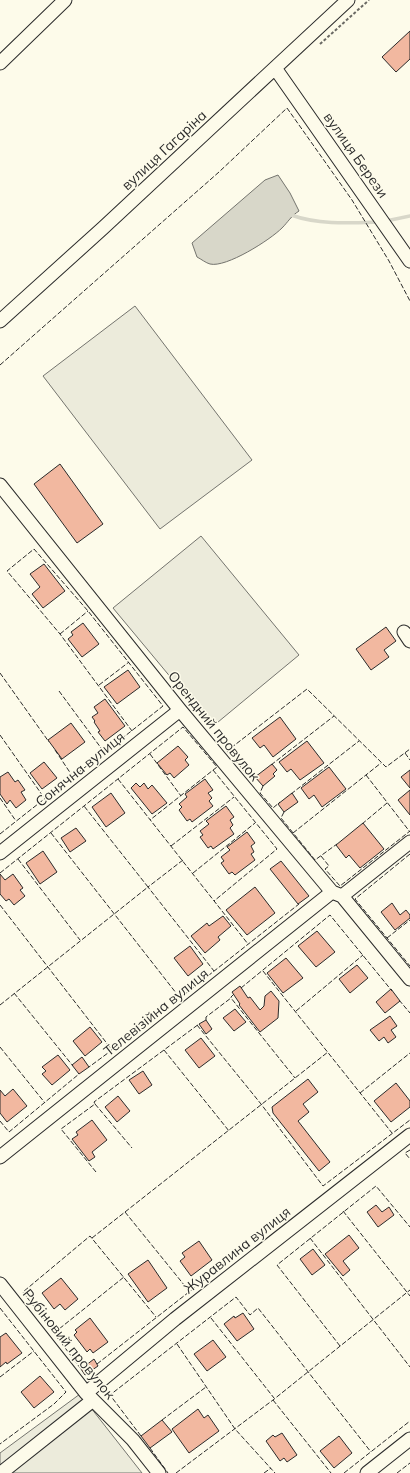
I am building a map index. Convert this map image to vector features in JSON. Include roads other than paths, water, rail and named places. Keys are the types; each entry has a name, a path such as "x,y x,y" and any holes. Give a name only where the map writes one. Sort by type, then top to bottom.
{"street":[{"path":"0,63 65,0"},
{"name":"вулиця Гагаріна","path":"0,321 104,228 348,0"},
{"name":"вулиця Берези","path":"275,68 410,261"},
{"name":"Орендний провулок","path":"0,485 180,710 410,979"},
{"name":"Сонячна вулиця","path":"0,853 180,710"},
{"name":"Телевізійна вулиця","path":"0,1157 337,894 410,842"},
{"name":"Журавлина вулиця","path":"1,1473 89,1397 174,1319 410,1135"},
{"name":"Рубіновий провулок","path":"0,1284 89,1397 133,1440 159,1473"},
{"path":"367,1473 410,1439"}],"waterway":[{"path":"291,215 324,222 380,222"},
{"path":"386,221 410,216"}]}
